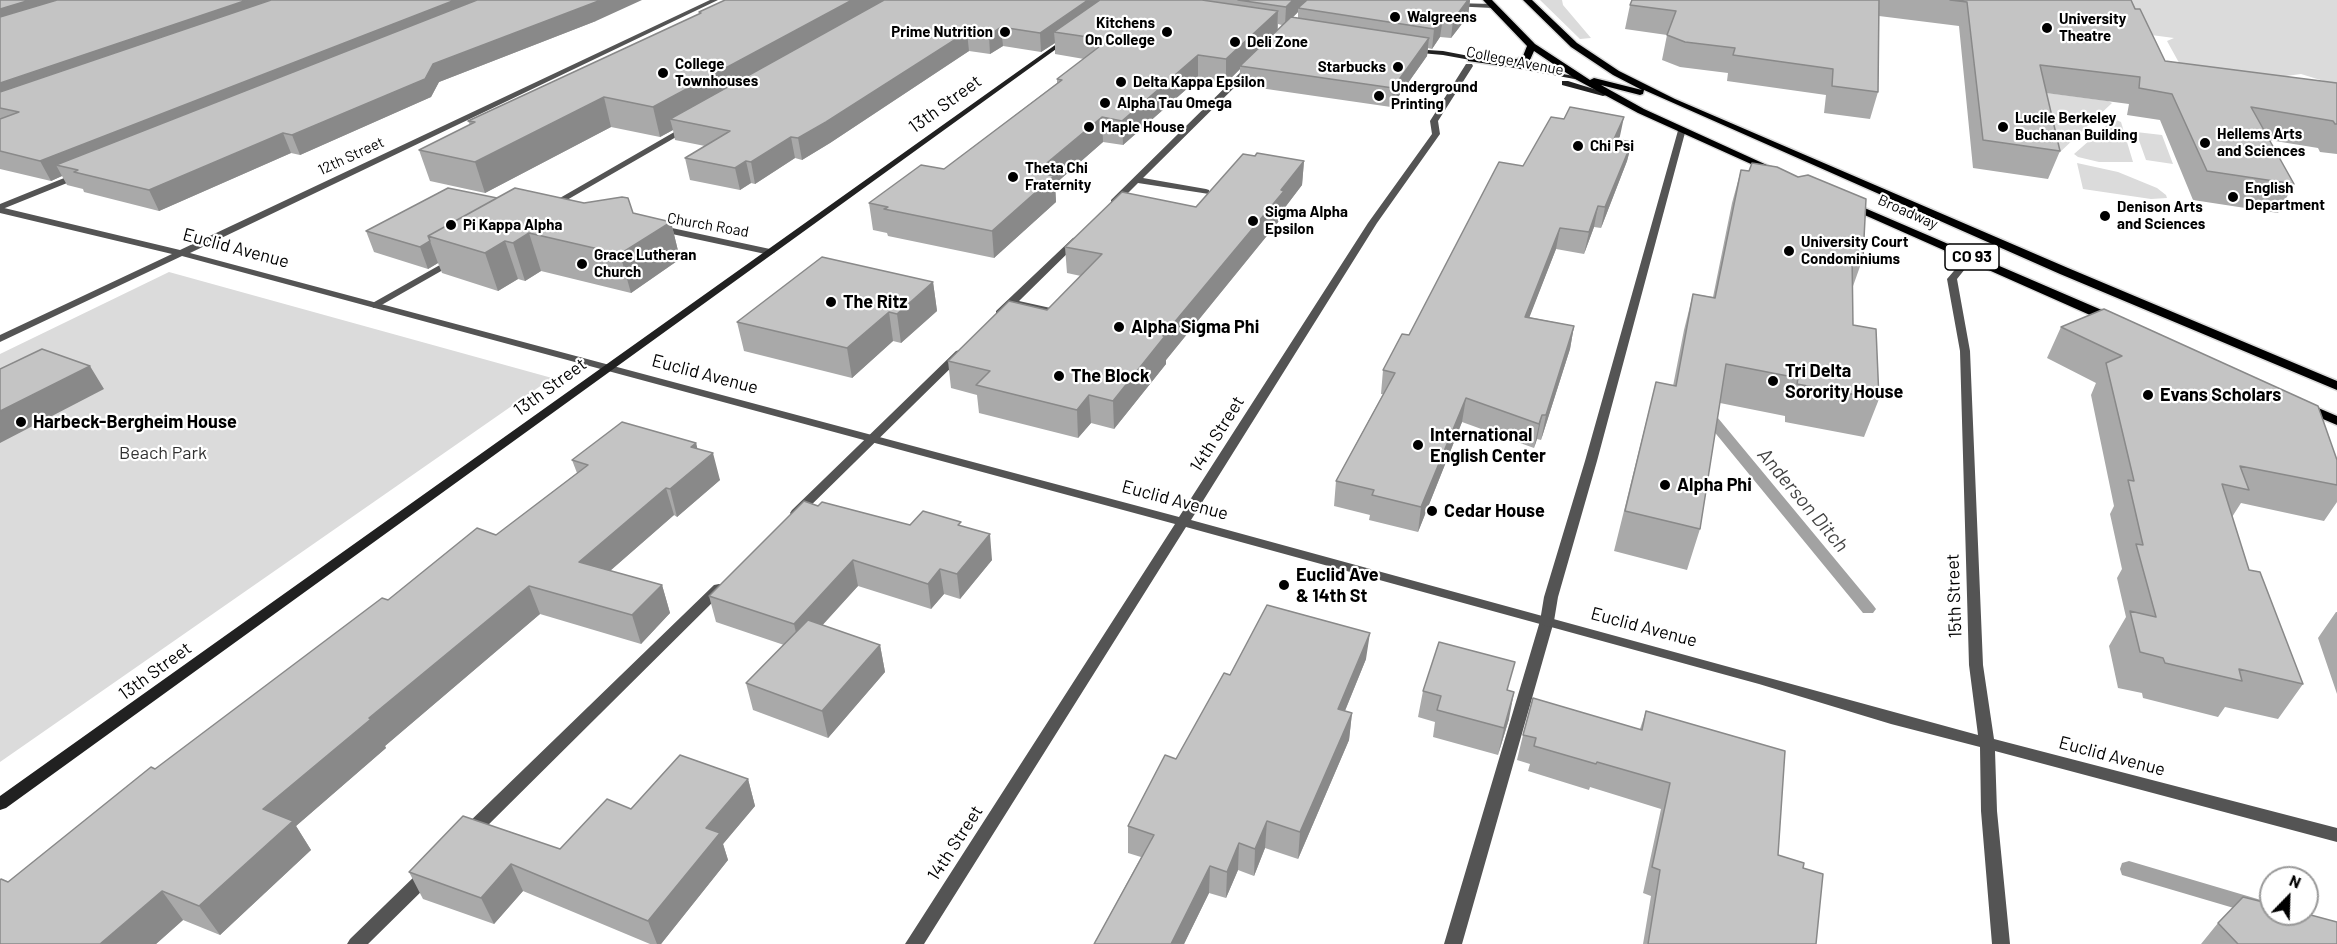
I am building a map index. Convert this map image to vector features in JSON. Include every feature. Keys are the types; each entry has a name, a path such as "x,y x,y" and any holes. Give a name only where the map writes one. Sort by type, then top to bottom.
{"main road":[{"name":"Broadway","path":"1527,0 1574,45 1616,73 1672,101 2337,386"},
{"path":"1489,3 1532,46 1606,94 1783,175"},
{"path":"1470,63 1519,61 1527,58 1532,46"},
{"path":"1580,78 1672,101"},
{"name":"Broadway","path":"1837,199 2128,327"},
{"path":"2289,400 2337,421"}],"street":[{"name":"12th Street","path":"0,339 715,0"},
{"path":"1445,4 1489,3"},
{"name":"13th Street","path":"0,804 1076,33"},
{"name":"College Avenue","path":"1399,48 1606,94"},
{"path":"1104,212 1262,57"},
{"name":"College Avenue","path":"1470,63 1580,78"},
{"name":"14th Street","path":"914,944 1373,223 1436,134 1434,121 1470,63"},
{"path":"556,217 544,213 694,124"},
{"path":"1453,944 1592,461 1682,129"},
{"path":"0,209 87,172"},
{"path":"1137,180 1206,192"},
{"name":"Euclid Avenue","path":"0,209 180,253 1184,522 1987,743 2337,835"},
{"path":"991,322 1087,229"},
{"name":"Church Road","path":"645,231 672,231 770,252"},
{"path":"374,305 463,255"},
{"name":"15th Street","path":"1977,260 1962,267 1953,279 1965,351 1976,665 1987,743 1989,811 2001,944"},
{"path":"1012,302 1052,311"},
{"path":"781,527 969,344"},
{"path":"2311,409 2314,426"},
{"path":"458,844 730,577"},
{"path":"356,944 433,869"}],"green space":[{"path":"1540,0 1562,0 1563,5 1591,38 1580,39"},
{"path":"2102,0 2337,0 2337,85 2301,74 2257,80 2183,70 2167,41 2174,38 2128,32"},
{"path":"2032,91 2112,103 2058,154 2053,154"},
{"path":"2114,119 2121,122 2133,162 2099,162 2074,154"},
{"path":"2136,132 2162,135 2173,164 2146,160"},
{"path":"2077,163 2118,172 2157,188 2167,198 2151,199 2083,189"},
{"name":"Beach Park","path":"169,272 552,378 0,762 0,354"}],"building":[{"path":"0,0 30,0 0,9"},
{"path":"57,0 247,0 0,83 0,17"},
{"path":"271,0 455,0 40,161 0,151 0,119 19,112 0,108 0,92"},
{"path":"477,0 601,0 433,64 425,79 292,135 283,133 149,190 74,172 78,170 56,165"},
{"path":"725,0 852,0 653,107 604,97 475,162 419,150 475,122 468,121"},
{"path":"884,0 1088,0 1040,33 1001,27 989,35 967,32 826,122 798,138 791,137 751,162 746,161 735,168 685,158 730,131 670,119"},
{"path":"1100,0 1202,0 1278,11 1226,59 1198,55 1122,121 1102,117 1036,172 1054,176 992,231 884,209 888,207 869,203 921,165 944,169 1062,80 1057,79 1108,40 1054,32"},
{"path":"1238,0 1293,0 1286,7"},
{"path":"1307,0 1468,0 1453,20 1443,18 1434,29 1298,8"},
{"path":"1632,0 1879,0 1878,92 1832,86 1833,69 1733,55 1735,48 1685,42 1667,35 1676,11 1630,5"},
{"path":"1950,0 2131,0 2135,9 2140,9 2165,61 2337,83 2337,124 2333,121 2251,107 2294,184 2207,171 2172,94 2139,88 2140,77 2040,65 2060,151 1983,140 1967,2"},
{"path":"1291,17 1429,38 1393,88 1240,66"},
{"path":"1570,107 1624,117 1614,139 1632,142 1605,207 1598,206 1589,232 1560,228 1525,317 1574,326 1546,415 1542,415 1539,424 1466,398 1421,507 1372,495 1374,490 1336,481 1395,373 1383,370 1402,334 1409,335 1499,162 1523,166 1551,117 1564,119"},
{"path":"1257,153 1304,161 1281,190 1284,191 1163,336 1165,336 1113,401 1089,395 1077,410 976,385 990,371 948,361 1009,301 1047,310 1102,254 1065,247 1122,192 1196,207 1243,154 1255,156"},
{"path":"1752,163 1777,167 1798,177 1808,175 1866,199 1863,258 1852,255 1853,325 1876,329 1879,399 1797,384 1798,378 1726,364 1700,529 1625,511 1656,382 1676,386 1693,294 1715,298 1741,170 1749,171"},
{"path":"448,188 497,198 428,236 430,241 420,247 366,231"},
{"path":"515,188 584,203 628,198 633,213 671,222 620,254 529,233 513,243 505,241 485,253 428,236"},
{"path":"822,257 933,282 897,314 889,312 847,348 737,322"},
{"path":"2104,309 2318,406 2337,460 2337,485 2240,466 2249,490 2222,484 2249,570 2260,572 2303,684 2239,669 2242,681 2165,663 2163,658 2140,652 2130,611 2156,617 2136,544 2143,545 2128,480 2134,481 2106,363 2122,356 2061,327"},
{"path":"42,349 90,366 0,411 0,369"},
{"path":"622,422 696,443 691,447 713,453 670,489 666,488 579,562 662,585 632,615 529,586 263,809 293,821 199,906 162,891 100,944 0,944 1,879 8,882 151,767 155,769 382,598 388,600 477,528 496,535 588,465 572,460"},
{"path":"804,501 818,506 822,502 910,525 923,511 961,522 958,525 990,534 957,574 940,569 928,584 853,560 794,624 709,596"},
{"path":"1267,605 1370,633 1338,709 1352,713 1300,832 1267,821 1255,849 1239,843 1227,872 1210,866 1171,944 1094,944 1154,835 1128,826 1165,755 1176,759 1224,673 1230,675"},
{"path":"808,620 880,645 822,711 746,683"},
{"path":"1439,642 1515,662 1507,690 1514,692 1504,728 1437,710 1441,696 1423,691"},
{"path":"1533,698 1642,730 1646,711 1785,751 1778,855 1804,863 1803,868 1823,874 1816,944 1648,944 1660,870 1652,867 1670,783 1534,746 1536,738 1523,735"},
{"path":"680,755 748,779 706,828 720,833 648,921 511,864 481,898 409,872 463,816 560,849 607,799 631,809"},
{"path":"2243,897 2259,901 2259,926 2319,926 2319,917 2337,922 2337,944 2238,944 2218,923"}],"waterway":[{"name":"Anderson Ditch","path":"1708,415 1868,609"},
{"name":"Anderson Ditch","path":"2129,869 2259,907"}],"place":[{"name":"Walgreens","path":"1395,17"},
{"name":"University Theatre","path":"2047,28"},
{"name":"Prime Nutrition","path":"1005,32"},
{"name":"Kitchens On College","path":"1167,32"},
{"name":"Deli Zone","path":"1235,42"},
{"name":"Starbucks","path":"1398,67"},
{"name":"College Townhouses","path":"663,73"},
{"name":"Delta Kappa Epsilon","path":"1121,82"},
{"name":"Underground Printing","path":"1379,96"},
{"name":"Alpha Tau Omega","path":"1105,103"},
{"name":"Maple House","path":"1089,127"},
{"name":"Lucile Berkeley Buchanan Building","path":"2003,127"},
{"name":"Hellems Arts and Sciences","path":"2205,143"},
{"name":"Chi Psi","path":"1578,146"},
{"name":"Theta Chi Fraternity","path":"1013,177"},
{"name":"English Department","path":"2233,197"},
{"name":"Denison Arts and Sciences","path":"2105,216"},
{"name":"Sigma Alpha Epsilon","path":"1253,221"},
{"name":"Pi Kappa Alpha","path":"451,225"},
{"name":"University Court Condominiums","path":"1789,251"},
{"name":"Grace Lutheran Church","path":"582,264"},
{"name":"The Ritz","path":"831,302"},
{"name":"Alpha Sigma Phi","path":"1119,327"},
{"name":"The Block","path":"1059,376"},
{"name":"Tri Delta Sorority House","path":"1773,381"},
{"name":"Evans Scholars","path":"2148,395"},
{"name":"Harbeck-Bergheim House","path":"21,422"},
{"name":"International English Center","path":"1418,445"},
{"name":"Alpha Phi","path":"1665,485"},
{"name":"Cedar House","path":"1432,511"},
{"name":"Euclid Ave & 14th St","path":"1284,585"}]}
